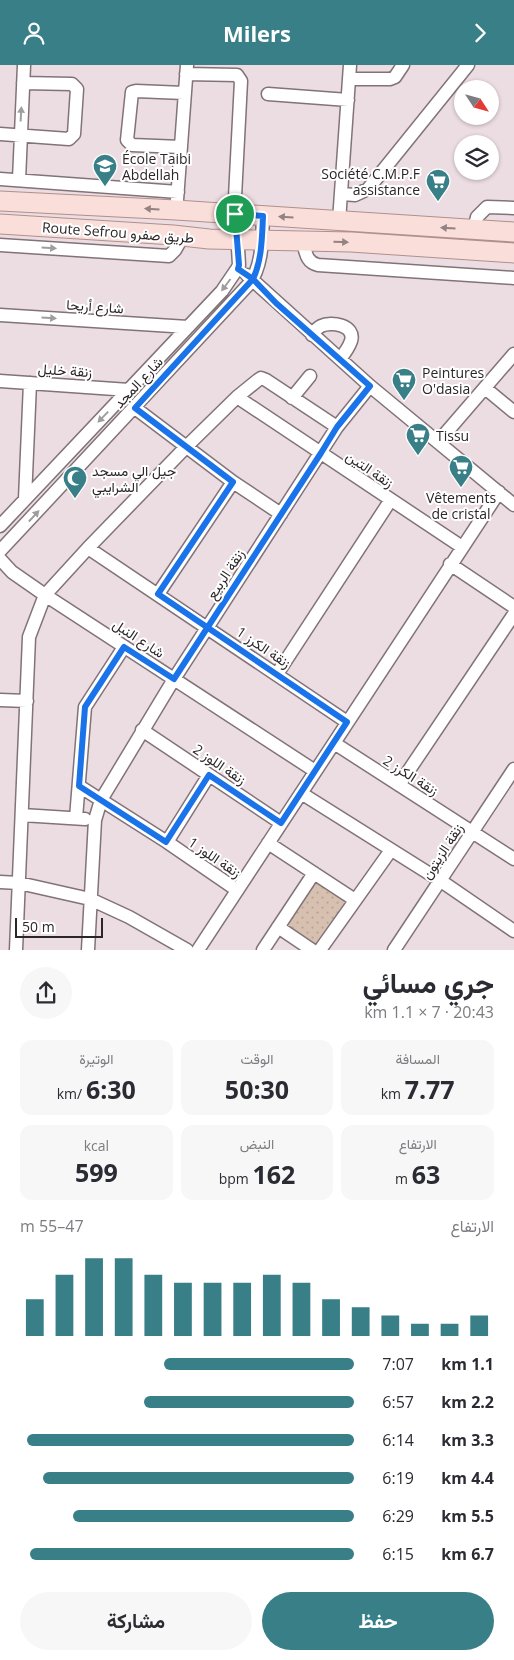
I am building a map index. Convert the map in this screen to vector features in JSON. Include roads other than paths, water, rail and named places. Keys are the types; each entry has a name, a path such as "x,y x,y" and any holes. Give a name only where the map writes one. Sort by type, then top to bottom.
{"main road":[{"name":"Route Sefrou طريق صفرو","path":"0,201 177,201 235,214 514,232"},
{"name":"Route Sefrou طريق صفرو","path":"0,224 237,241 351,242 514,253"}],"street":[{"path":"19,180 24,65"},
{"path":"339,221 350,65"},
{"path":"350,79 390,79 395,77 403,65"},
{"path":"342,194 355,195 368,189 468,65"},
{"path":"0,179 177,201 186,69 238,75 242,81 235,214 238,269 253,279 276,303 370,386 514,505"},
{"path":"0,134 69,139 74,134 77,89 72,84 23,83"},
{"path":"181,147 132,145 127,140 132,92 184,93"},
{"path":"268,94 348,100"},
{"path":"474,229 477,217 486,207 514,208"},
{"name":"شارع المجد","path":"0,551 253,279 258,269 263,216"},
{"path":"0,245 169,256 176,250 183,236"},
{"path":"304,242 308,260 312,264 514,278"},
{"name":"شارع المجد","path":"0,526 222,291 238,269"},
{"name":"شارع أريحا","path":"0,315 188,327"},
{"path":"312,335 322,325 338,324 345,327 351,334 351,341 340,359"},
{"path":"438,442 514,354"},
{"path":"292,397 310,376"},
{"path":"16,950 29,637 45,595 88,547 186,447 237,397 262,378 337,427"},
{"name":"زنقة خليل","path":"0,381 129,390"},
{"path":"25,499 30,383"},
{"name":"زنقة الربيع","path":"88,950 95,820 101,799 174,679 337,427 370,386"},
{"path":"485,388 514,412"},
{"name":"زنقة التين","path":"237,397 390,501 462,547"},
{"path":"135,408 233,482 281,514"},
{"path":"158,594 233,482"},
{"path":"198,950 499,492"},
{"path":"277,674 390,501"},
{"name":"زنقة الكرز 1","path":"88,547 347,722"},
{"name":"شارع النبل","path":"0,559 12,572 45,595 315,771"},
{"path":"450,564 514,607"},
{"path":"399,785 514,614"},
{"path":"76,818 85,707 124,647"},
{"path":"0,700 27,701"},
{"name":"زنقة اللوز 2","path":"142,730 281,823"},
{"name":"زنقة الكرز 2","path":"334,743 514,859"},
{"name":"زنقة الزيتون","path":"394,950 514,769"},
{"path":"166,842 209,775"},
{"name":"زنقة اللوز 1","path":"79,786 238,890"},
{"path":"301,793 441,881 514,931"},
{"path":"22,815 95,820"},
{"path":"268,843 355,900"},
{"path":"320,950 391,850"},
{"path":"263,950 314,873"},
{"path":"0,882 19,883 90,899 129,917 187,950"},
{"path":"278,927 312,950"}],"place":[{"name":"École Taibi Abdellah","path":"105,187"},
{"name":"Société C.M.P.F assistance","path":"438,202"},
{"name":"Peintures O'dasia","path":"404,401"},
{"name":"Tissu","path":"418,456"},
{"name":"Vêtements de cristal","path":"461,488"},
{"name":"جيل الي مسجد الشرايبي","path":"75,499"}]}
